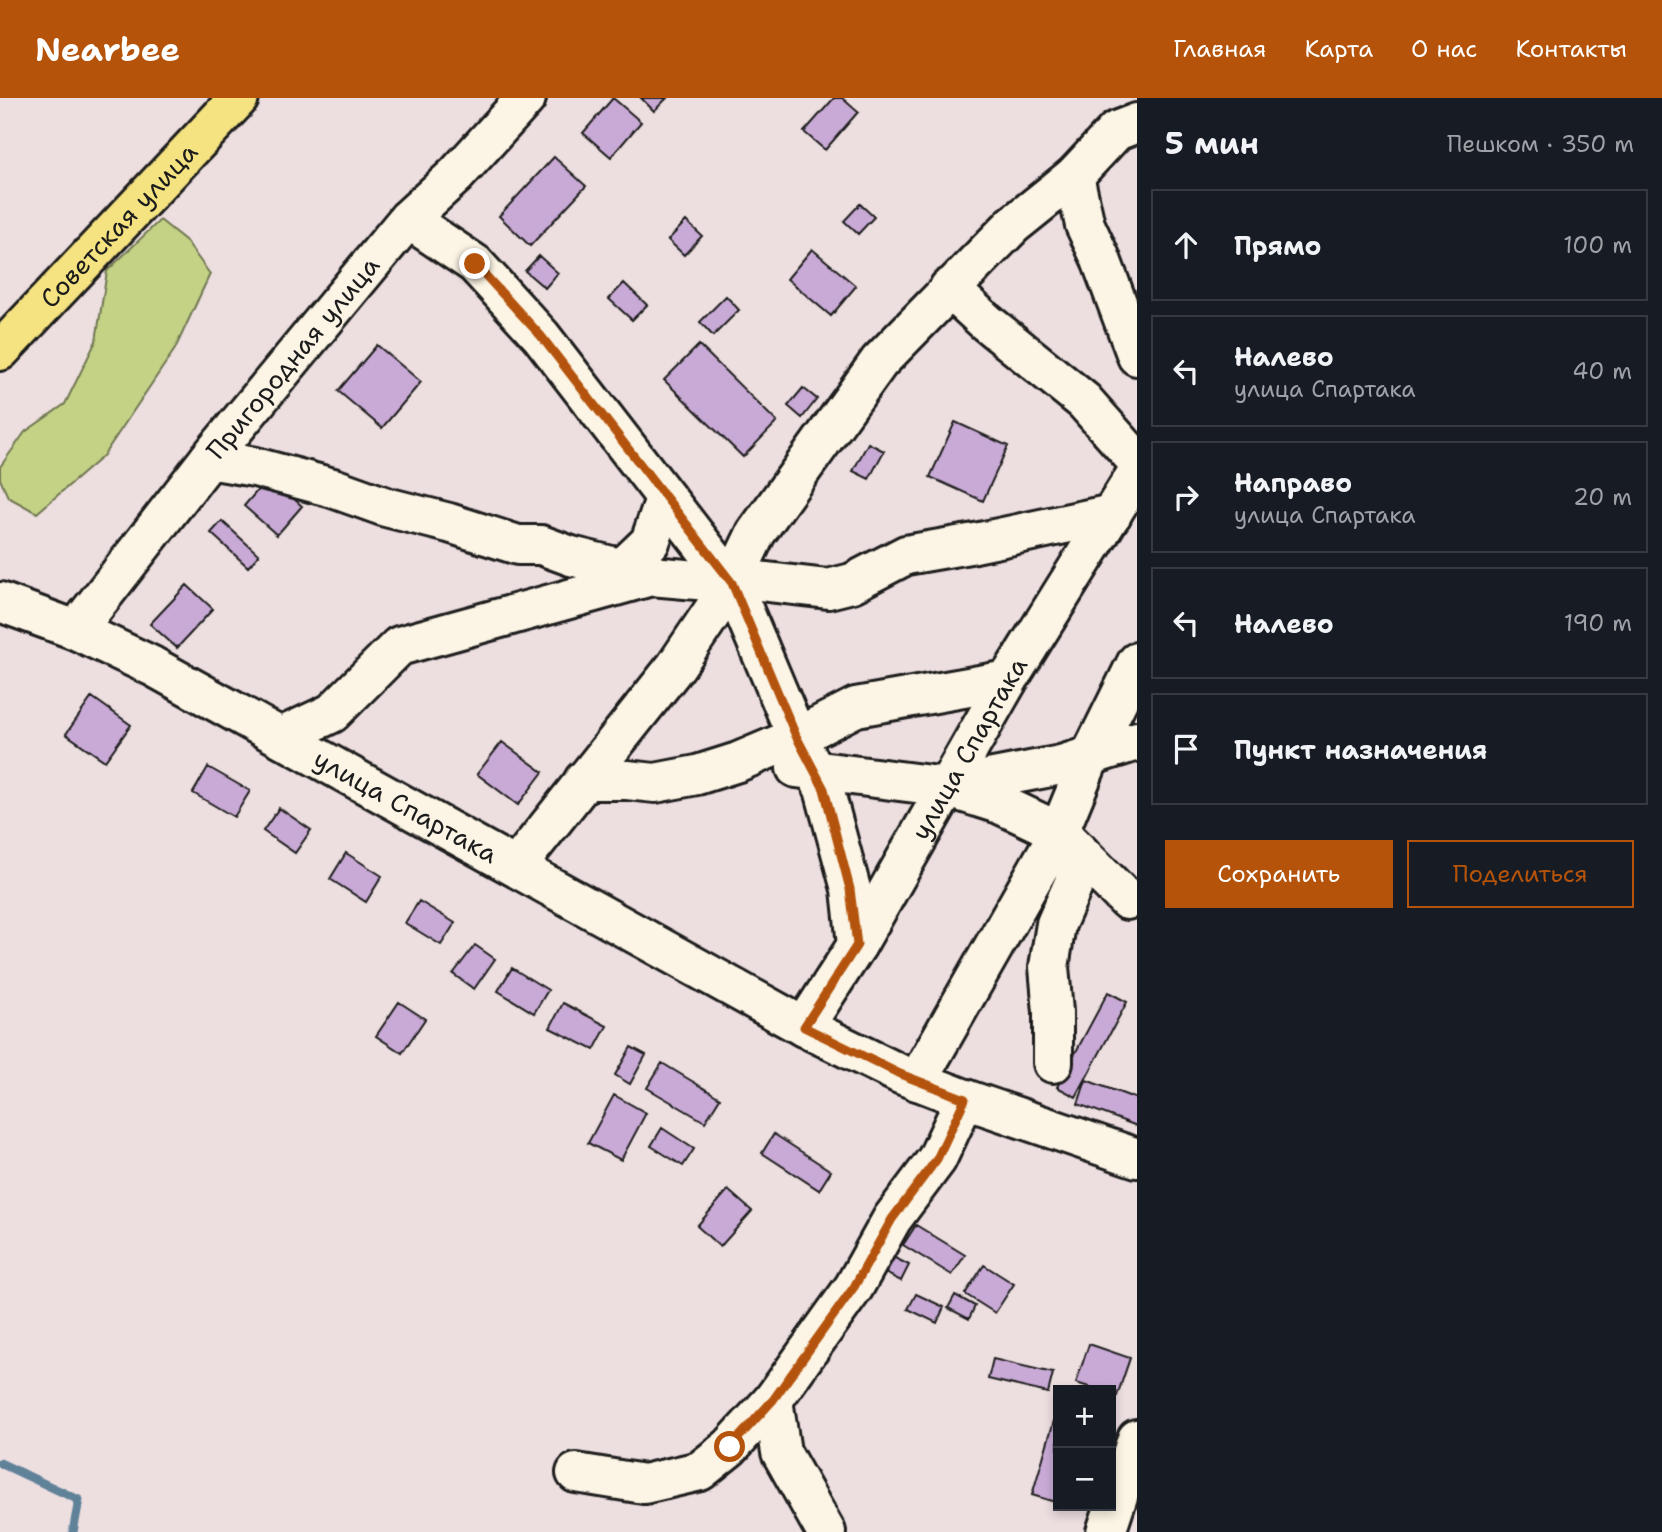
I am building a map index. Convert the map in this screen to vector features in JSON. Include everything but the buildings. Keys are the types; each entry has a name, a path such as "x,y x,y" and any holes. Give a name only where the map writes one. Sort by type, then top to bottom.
{"highway":[{"name":"Советская улица","path":"0,351 239,98"}],"street":[{"name":"Пригородная улица","path":"76,630 209,458 408,219 456,175 526,98"},
{"path":"516,867 676,666 732,583 756,533 879,362 1013,225 1074,176 1116,131 1137,123"},
{"path":"1074,176 1085,225 1100,257 1137,356"},
{"path":"408,219 475,264 541,336 732,583 824,789 850,889 857,945"},
{"path":"949,288 986,322 1084,401 1137,461"},
{"path":"209,458 333,488 386,507 518,545 541,545 571,556 610,580"},
{"name":"улица Спартака","path":"804,1027 857,945 1008,680 1137,473"},
{"path":"610,580 650,542 665,499"},
{"path":"281,737 332,713 399,646 610,580 652,576 732,583 759,581 828,589 852,583 906,555 1112,514"},
{"name":"улица Спартака","path":"0,602 76,630 152,666 804,1027 918,1081 1137,1158"},
{"path":"918,1081 1069,842 1090,757 1137,662"},
{"path":"806,753 856,707 1008,680"},
{"path":"947,788 1061,765 1137,741"},
{"path":"584,780 655,783 697,775 738,762 806,753 1000,804 1069,842 1127,900"},
{"path":"1053,1063 1053,1012 1049,967 1056,924 1074,883 1069,842"},
{"path":"576,1473 644,1484 700,1471 730,1447 773,1400 854,1287 892,1219 937,1159 965,1099"},
{"path":"773,1400 781,1452 826,1532"},
{"path":"1106,1532 1137,1439"}],"green space":[{"path":"160,220 185,240 210,274 175,349 103,456 37,513 8,497 0,479 0,467 25,432 65,404 96,341 107,271"}],"waterway":[{"path":"0,1463 79,1500 73,1532"}],"route":[{"path":"475,264 541,336 732,583 796,736 824,789 850,889 857,945 804,1027 900,1074 965,1099 937,1159 892,1219 854,1287 773,1400 730,1447"}]}
